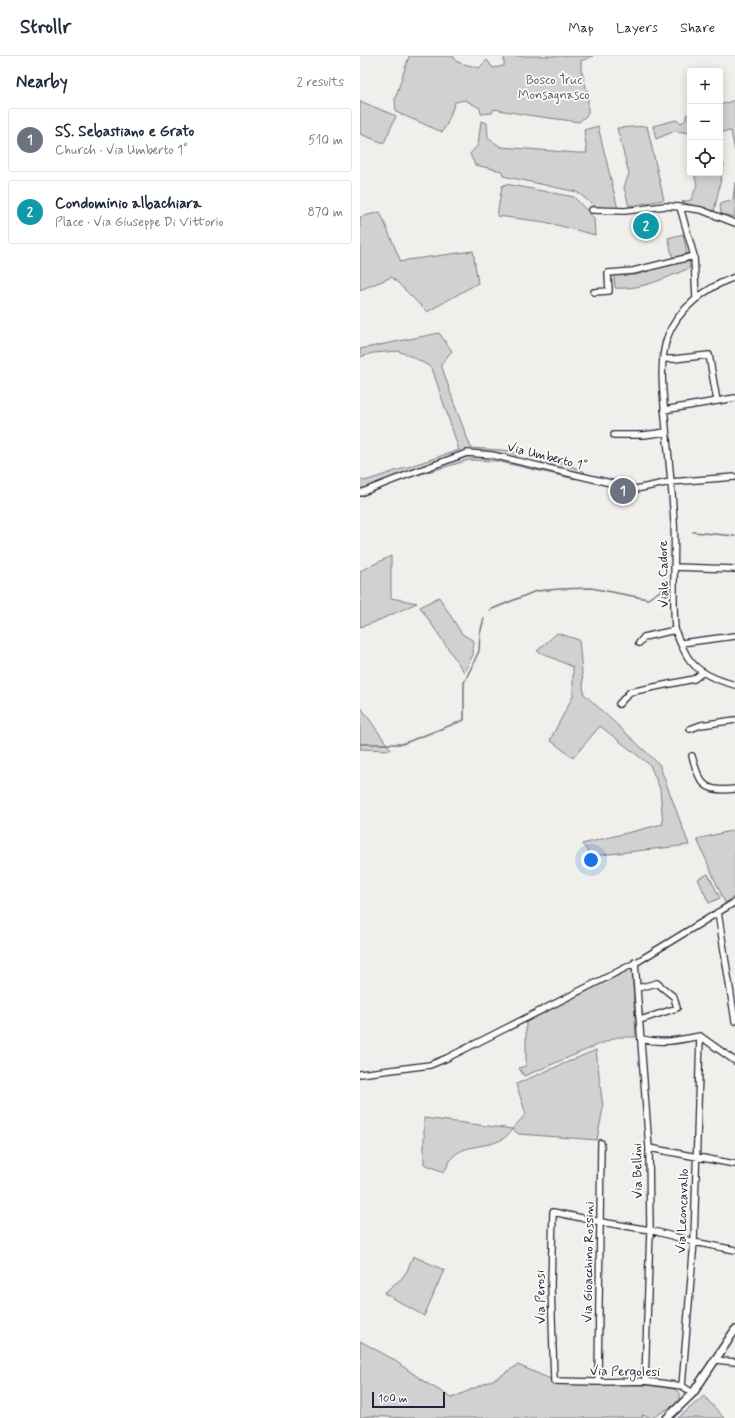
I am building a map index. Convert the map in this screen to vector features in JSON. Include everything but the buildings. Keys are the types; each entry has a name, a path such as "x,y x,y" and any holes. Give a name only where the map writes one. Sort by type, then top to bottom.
{"street":[{"path":"592,210 625,211 665,206 680,207 701,210 735,223"},
{"path":"680,207 694,256 696,299"},
{"path":"594,292 609,291 608,273 633,271 694,256"},
{"name":"Viale Cadore","path":"735,278 713,287 696,299 685,310 674,325 668,338 663,359 662,377 674,522 676,630 688,658 703,672 718,680 735,685"},
{"path":"663,359 708,354 717,401"},
{"path":"664,410 735,398"},
{"path":"614,435 666,432"},
{"name":"Via Umberto 1°","path":"360,493 467,453 492,455 636,489 670,482 735,477"},
{"path":"674,567 735,569"},
{"path":"639,643 644,637 676,630"},
{"path":"681,643 735,636"},
{"path":"618,704 630,692 694,679 703,672"},
{"path":"690,729 701,725 735,720"},
{"path":"692,756 698,775 707,787 720,791 735,789"},
{"path":"360,1074 430,1065 447,1058 599,982 668,943 735,902"},
{"path":"718,912 735,1021"},
{"name":"Via Bellini","path":"635,962 642,1039 649,1148 650,1230 645,1380"},
{"path":"638,988 657,983 674,997 677,1008 640,1020"},
{"path":"642,1039 652,1042 673,1041 700,1036 735,1061"},
{"name":"Via Leoncavallo","path":"682,1386 694,1242 700,1036"},
{"name":"Via Gioacchino Rossini","path":"598,1382 601,1143"},
{"path":"649,1148 735,1164"},
{"name":"Via Perosi","path":"554,1381 551,1285 553,1212 601,1222"},
{"path":"601,1222 650,1230 694,1242 735,1250"},
{"path":"667,1418 693,1393 735,1330"},
{"path":"716,1360 735,1362"},
{"name":"Via Pergolesi","path":"554,1381 598,1382 645,1380 682,1386 693,1393"}],"green space":[{"name":"Bosco Truc Monsagnasco","path":"409,56 453,56 457,62 479,68 487,60 493,68 504,66 504,56 593,56 581,61 581,69 588,94 588,114 579,122 494,109 492,113 481,114 480,108 465,100 455,102 447,124 442,132 396,112 395,99"},
{"path":"735,100 735,152 731,131 723,132 723,104"},
{"path":"360,101 396,116 384,143 360,134"},
{"path":"686,115 687,133 675,131 656,139 653,126 676,120 682,123 686,119"},
{"path":"481,121 487,123 488,138 501,147 578,153 587,153 584,130 598,126 618,209 597,208 577,192 503,176 502,171 475,165 470,154 478,145"},
{"path":"647,126 664,200 629,206 624,187 629,174 617,128"},
{"path":"695,176 722,176 714,212 682,202 691,200 697,185"},
{"path":"735,182 735,217 721,214 720,204 733,200"},
{"path":"506,184 574,197 594,218 595,235 545,222 497,216 502,186"},
{"path":"380,212 401,262 473,251 478,283 427,312 392,277 360,290 360,217"},
{"path":"683,234 690,268 644,285 615,288 614,275 636,275 674,263 668,238"},
{"path":"439,333 452,351 441,364 471,448 514,451 517,460 541,463 543,458 553,458 585,472 575,479 496,461 469,460 397,481 360,495 360,479 365,481 459,450 432,368 415,358 398,351 373,353 360,357 360,349"},
{"path":"391,556 391,598 417,603 375,622 360,627 360,571"},
{"path":"439,597 462,634 474,641 473,655 464,672 420,607"},
{"path":"557,633 579,640 584,694 659,764 689,845 592,856 582,844 663,824 660,789 650,765 600,726 573,758 550,740 573,696 573,667 537,651"},
{"path":"360,706 391,750 360,749"},
{"path":"735,830 735,896 725,903 697,839"},
{"path":"708,874 720,898 709,903 698,879"},
{"path":"632,967 636,1037 617,1037 524,1076 519,1068 526,1066 526,1020"},
{"path":"596,1050 603,1108 597,1140 519,1134 512,1129 526,1114 516,1084"},
{"path":"424,1118 512,1129 507,1136 500,1141 466,1149 458,1153 452,1158 444,1172 424,1164"},
{"path":"413,1256 444,1270 424,1316 384,1293 402,1278 407,1271"},
{"path":"360,1341 391,1358 425,1382 452,1398 497,1378 518,1365 562,1384 646,1385 674,1389 680,1393 678,1403 652,1418 642,1415 643,1418 407,1418 369,1416 360,1418"},
{"path":"704,1396 724,1418 678,1418"}],"waterway":[{"path":"693,532 735,536"},
{"path":"490,610 536,591 560,589 591,588 648,599 663,589 665,579"},
{"path":"360,744 402,744 464,720 464,683 479,651 480,634 484,618"}],"place":[{"name":"Condominio albachiara","path":"646,226"},
{"name":"SS. Sebastiano e Grato","path":"623,491"}]}
